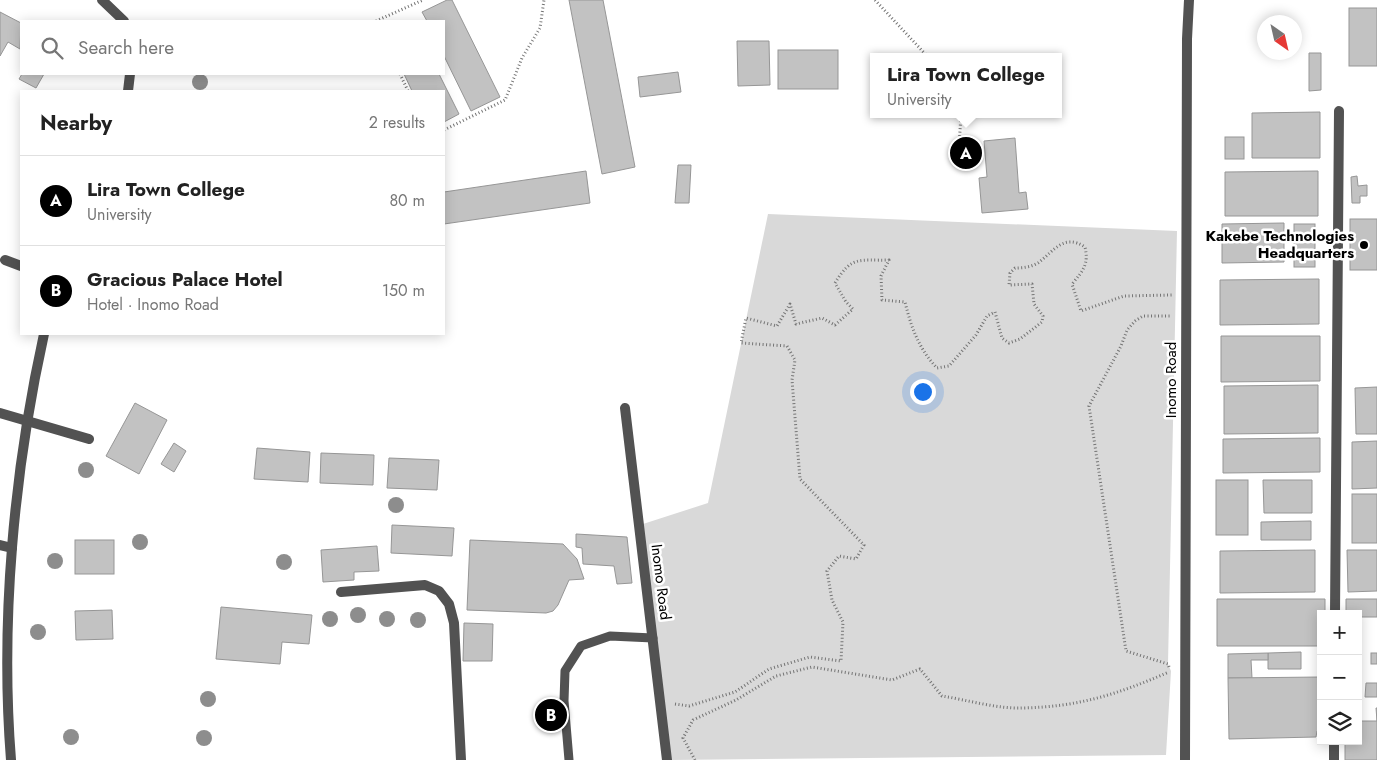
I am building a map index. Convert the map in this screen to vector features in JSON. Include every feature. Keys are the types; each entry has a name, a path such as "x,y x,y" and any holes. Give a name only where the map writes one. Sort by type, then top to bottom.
{"street":[{"path":"102,0 123,20"},
{"name":"Inomo Road","path":"1185,760 1186,39 1189,0"},
{"path":"128,90 130,75"},
{"path":"1335,610 1338,111"},
{"path":"5,260 20,266"},
{"path":"11,760 6,716 8,593 18,486 44,335"},
{"name":"Inomo Road","path":"625,408 667,760"},
{"path":"0,413 89,439"},
{"path":"0,545 12,548"},
{"path":"341,592 426,584 439,591 449,604 454,623 461,760"},
{"path":"1334,745 1334,760"}],"lane":[{"path":"569,760 564,701 565,671 581,646 610,636 653,638"}],"path":[{"path":"378,20 423,0"},
{"path":"445,130 505,100 522,58 540,28 544,0"},
{"path":"875,0 924,53"},
{"path":"400,75 408,90"},
{"path":"958,164 961,118"},
{"path":"672,703 689,706 735,692 769,669 810,657 841,661 843,622 832,600 827,571 839,556 856,560 864,545 800,479 792,380 795,360 787,346 741,343 746,318 777,326 790,304 796,324 822,318 835,325 853,309 846,302 836,283 845,266 858,261 890,260 880,276 882,300 905,302 910,324 925,355 937,368 949,366 976,335 987,316 996,312 1002,338 1009,343 1020,340 1042,322 1042,316 1034,304 1032,284 1009,285 1010,273 1015,268 1028,267 1037,263 1056,246 1068,241 1077,242 1085,247 1088,258 1086,266 1072,284 1081,312 1124,296 1176,295 1176,302"},
{"path":"695,760 683,738 693,720 736,700 776,676 812,668 892,680 920,669 942,696 1020,709 1092,702 1130,689 1171,671 1168,664 1126,651 1089,406 1121,346 1127,330 1135,321 1143,316 1176,316"}],"shaded area":[{"path":"768,214 1177,231 1168,664 1171,671 1166,755 671,760 643,524 708,503"}],"building":[{"path":"447,0 452,0 500,97 471,111 445,58 445,20 426,20 422,12"},
{"path":"569,0 603,0 635,167 602,174"},
{"path":"1349,8 1377,8 1377,66 1349,66"},
{"path":"0,12 20,22 20,49 8,42 0,56"},
{"path":"737,41 769,41 770,85 738,86"},
{"path":"778,50 838,50 838,89 778,89"},
{"path":"1309,53 1321,53 1321,90 1309,91"},
{"path":"678,72 681,92 640,97 638,77"},
{"path":"21,75 43,75 36,88 19,79"},
{"path":"404,75 440,75 459,114 445,121 445,90 412,90"},
{"path":"1320,112 1320,158 1252,158 1252,113"},
{"path":"1225,137 1244,137 1244,159 1225,159"},
{"path":"1015,138 1019,193 1026,192 1028,209 982,213 979,178 987,177 984,141"},
{"path":"678,165 691,165 689,203 675,203"},
{"path":"586,171 590,203 445,224 445,192"},
{"path":"1318,171 1318,216 1225,216 1225,172"},
{"path":"1357,176 1358,186 1367,185 1367,196 1360,196 1360,203 1352,203 1351,177"},
{"name":"Kakebe Technologies Headquarters","path":"1350,219 1377,219 1377,270 1350,270"},
{"path":"1284,223 1284,262 1222,263 1222,224"},
{"path":"1294,224 1315,224 1315,267 1294,267"},
{"path":"1319,279 1319,324 1220,325 1220,280"},
{"path":"1221,336 1320,336 1320,381 1221,382"},
{"path":"1318,385 1318,433 1224,434 1224,386"},
{"path":"1377,387 1377,434 1356,434 1355,388"},
{"path":"135,403 167,420 139,474 106,456"},
{"path":"1320,438 1320,472 1223,473 1223,439"},
{"path":"1377,441 1377,488 1352,489 1352,442"},
{"path":"174,443 186,451 174,472 161,464"},
{"path":"257,448 310,452 308,482 254,479"},
{"path":"321,453 374,455 373,485 320,483"},
{"path":"389,458 439,460 437,490 387,488"},
{"path":"1216,480 1248,480 1248,535 1216,535"},
{"path":"1263,480 1312,480 1312,513 1264,513"},
{"path":"1352,494 1377,494 1377,543 1352,543"},
{"path":"1311,521 1311,540 1261,540 1261,522"},
{"path":"392,525 454,528 452,556 391,553"},
{"path":"576,534 627,537 632,583 617,584 614,566 583,564 582,548 576,547"},
{"path":"75,540 114,540 114,574 75,574"},
{"path":"470,540 563,544 577,559 584,579 569,580 558,605 553,611 546,613 467,610"},
{"path":"377,546 379,571 354,572 354,580 323,582 321,550"},
{"path":"1315,550 1315,592 1220,593 1220,551"},
{"path":"1347,550 1377,550 1377,591 1348,592"},
{"path":"1217,599 1325,599 1325,610 1317,610 1317,646 1217,646"},
{"path":"1346,599 1377,599 1377,617 1362,617 1362,610 1346,610"},
{"path":"221,607 312,615 309,644 282,642 280,664 216,659"},
{"path":"112,610 113,639 76,640 75,611"},
{"path":"464,623 493,624 492,661 463,661"},
{"path":"1301,652 1301,669 1268,669 1268,653"},
{"path":"1268,653 1268,660 1251,660 1252,678 1228,678 1228,654"},
{"path":"1371,653 1377,653 1377,664 1371,664"},
{"path":"1317,677 1316,737 1229,739 1228,678"},
{"path":"1366,683 1377,683 1377,697 1365,697"},
{"path":"1362,721 1377,721 1377,760 1345,760 1345,745 1362,745"}],"place":[{"name":"Lira Town College","path":"966,153"},
{"name":"Kakebe Technologies Headquarters","path":"1364,245"},
{"name":"Gracious Palace Hotel","path":"551,715"}]}
